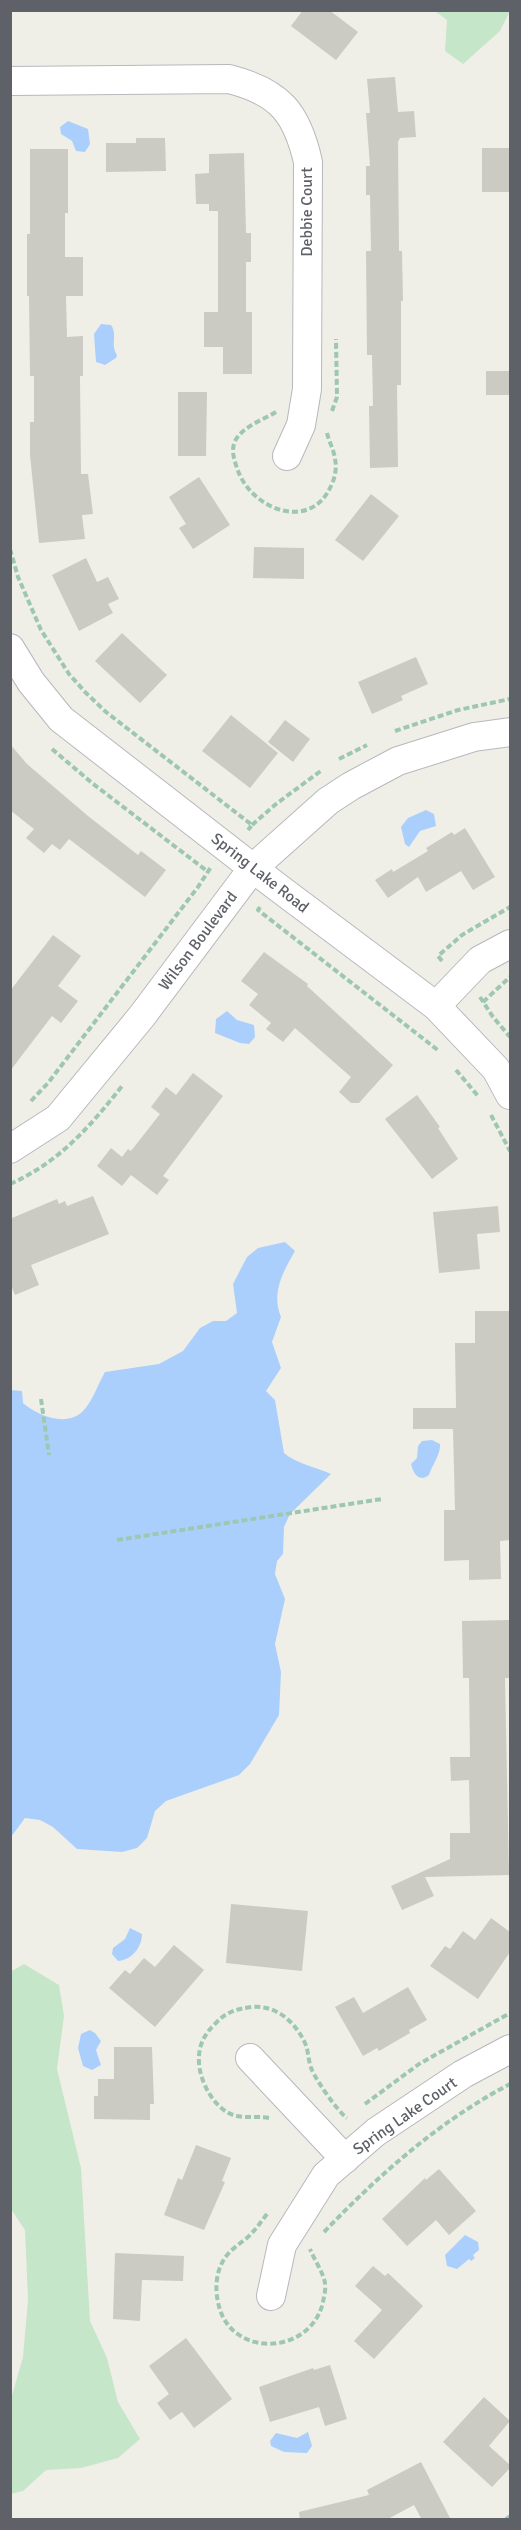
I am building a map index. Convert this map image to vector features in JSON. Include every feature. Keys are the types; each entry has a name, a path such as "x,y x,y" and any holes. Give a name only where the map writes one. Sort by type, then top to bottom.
{"street":[{"name":"Debbie Court","path":"10,81 229,79 251,85 275,99 288,111 302,135 308,162 308,198 307,389 301,425 287,456"},
{"name":"Spring Lake Road","path":"10,648 31,682 62,719 276,886 436,1006 496,1070 510,1095"},
{"name":"Wilson Boulevard","path":"10,1149 58,1118 142,1016 253,868 328,801 398,761 436,747 474,737 510,732"},
{"path":"436,1006 480,960 510,944"},
{"name":"Spring Lake Court","path":"271,2296 282,2245 326,2175 376,2132 463,2074 510,2049"},
{"path":"250,2058 345,2159"}],"path":[{"path":"331,413 337,397 336,332"},
{"path":"280,407 248,428 234,444 233,456 243,482 261,502 273,509 308,509 321,502 328,492 336,471 336,460 326,430"},
{"path":"10,549 24,592 41,630 69,674 106,712 252,825 207,871 198,887 48,1083 26,1104"},
{"path":"276,886 258,910 445,1056"},
{"path":"483,1002 510,977"},
{"path":"462,978 475,988 493,1017 510,1037"},
{"path":"452,1064 480,1100"},
{"path":"487,1109 510,1151"},
{"path":"41,1399 49,1455"},
{"path":"117,1540 381,1499"},
{"path":"506,2520 510,2516"}],"green space":[{"path":"435,11 510,11 500,31 463,64 445,51 447,20"},
{"path":"24,1964 59,1985 64,2016 57,2069 81,2168 90,2321 107,2358 118,2402 140,2439 118,2458 81,2468 46,2470 23,2491 11,2494 11,2399 23,2357 28,2300 25,2230 11,2209 10,1972"}],"water":[{"path":"68,121 88,129 90,144 85,152 76,151 72,141 61,134 60,127"},
{"path":"101,324 111,325 117,355 105,365 96,362 94,334"},
{"path":"426,810 434,814 436,826 420,831 409,847 405,844 401,827 408,818"},
{"path":"227,1011 237,1020 254,1025 255,1037 249,1044 240,1043 215,1033 216,1019"},
{"path":"285,1242 295,1251 278,1291 277,1300 281,1317 272,1342 281,1368 266,1391 275,1400 284,1453 331,1474 290,1514 284,1527 283,1554 277,1561 275,1574 285,1599 275,1644 281,1672 279,1715 250,1764 239,1775 166,1801 155,1811 147,1838 137,1848 122,1852 77,1849 53,1827 40,1820 25,1818 11,1837 11,1390 22,1391 23,1403 45,1416 62,1419 77,1415 90,1402 105,1372 159,1364 183,1351 200,1328 213,1321 226,1321 237,1313 233,1284 247,1257 258,1248"},
{"path":"432,1440 440,1444 439,1452 429,1475 422,1478 415,1474 411,1464 417,1458 418,1446 422,1441"},
{"path":"130,1928 142,1934 140,1944 132,1955 118,1961 112,1954 113,1948 125,1939"},
{"path":"90,2030 101,2041 96,2050 101,2065 92,2070 83,2066 78,2048 81,2034"},
{"path":"465,2235 478,2242 479,2250 473,2255 475,2258 471,2261 469,2259 457,2269 447,2266 445,2255"},
{"path":"308,2432 312,2446 307,2453 284,2452 271,2446 270,2441 276,2433 297,2438"}],"building":[{"path":"303,10 329,10 358,32 336,60 291,26"},
{"path":"395,77 398,112 414,111 416,137 400,138 398,142 399,251 402,251 403,301 401,301 401,385 397,385 398,467 370,468 369,406 373,406 372,355 367,355 366,251 371,251 370,195 366,195 366,166 370,166 366,113 370,113 367,79"},
{"path":"136,138 165,138 166,171 106,172 106,143 136,143"},
{"path":"482,148 510,148 510,192 482,192"},
{"path":"30,149 68,149 65,257 83,257 83,296 66,296 67,337 83,336 83,376 80,376 81,474 88,474 93,514 82,515 85,539 39,543 30,455 30,422 34,422 34,376 30,376 29,296 27,296"},
{"path":"244,153 246,233 251,233 251,262 246,262 246,312 252,312 252,374 223,374 223,347 204,347 204,312 218,312 218,211 209,211 209,204 196,204 195,174 209,173 209,154"},
{"path":"486,371 510,371 510,395 486,395"},
{"path":"178,392 207,392 206,456 178,456"},
{"path":"199,477 230,525 193,549 179,528 186,524 169,497"},
{"path":"371,494 399,516 363,561 335,540"},
{"path":"254,547 304,548 304,579 253,578"},
{"path":"86,558 97,582 108,577 119,599 108,604 113,613 79,631 52,575"},
{"path":"122,633 167,675 140,703 95,661"},
{"path":"416,657 428,684 401,696 403,700 372,714 358,682"},
{"path":"231,715 278,753 250,788 202,751"},
{"path":"285,720 310,739 293,762 268,742"},
{"path":"10,744 27,764 88,816 138,855 141,851 166,870 145,897 69,839 60,850 52,844 44,853 26,838 34,829 10,810"},
{"path":"465,828 495,877 473,890 461,871 426,892 418,877 388,898 375,880 428,851 426,848 452,832 454,835"},
{"path":"53,935 81,956 58,986 78,1001 61,1023 52,1016 10,1071 10,991"},
{"path":"264,952 308,984 307,986 393,1065 359,1103 351,1103 339,1092 351,1077 295,1028 283,1042 266,1029 271,1023 249,1005 258,994 241,981"},
{"path":"193,1073 223,1096 163,1176 169,1180 157,1195 131,1175 122,1186 97,1166 111,1148 122,1157 128,1149 131,1151 160,1114 151,1107 166,1087 176,1095"},
{"path":"417,1095 440,1127 438,1128 458,1159 432,1179 385,1119"},
{"path":"93,1196 109,1234 31,1265 39,1285 15,1295 10,1283 10,1216 12,1218 57,1199 59,1204 65,1201 67,1206"},
{"path":"498,1206 500,1232 477,1234 480,1269 439,1273 433,1212"},
{"path":"475,1311 510,1311 510,1540 500,1541 501,1579 469,1580 469,1560 444,1561 444,1510 455,1510 453,1429 413,1429 413,1408 456,1408 455,1343 475,1343"},
{"path":"510,1620 510,1678 505,1678 509,1875 425,1877 434,1896 402,1910 391,1886 450,1859 450,1833 470,1833 469,1780 451,1781 450,1757 470,1757 469,1678 463,1678 462,1621"},
{"path":"231,1904 308,1911 302,1971 226,1963"},
{"path":"491,1918 510,1932 510,1952 478,1999 430,1966 445,1946 450,1949 463,1931 475,1940"},
{"path":"174,1945 204,1970 155,2027 109,1988 125,1970 130,1974 144,1958 155,1967"},
{"path":"408,1987 427,2020 379,2051 377,2048 363,2056 335,2007 354,1997 363,2013"},
{"path":"114,2047 152,2047 154,2104 150,2104 150,2120 94,2119 94,2096 98,2096 98,2079 114,2079"},
{"path":"196,2145 231,2158 222,2181 225,2182 204,2230 164,2215 178,2178 182,2180"},
{"path":"439,2169 476,2211 449,2235 436,2220 407,2246 382,2219 425,2178 426,2180"},
{"path":"115,2253 184,2256 183,2281 142,2280 140,2321 113,2319"},
{"path":"373,2266 385,2276 388,2273 423,2306 374,2359 354,2341 382,2310 355,2286"},
{"path":"186,2338 232,2399 194,2428 182,2412 170,2420 157,2403 169,2394 149,2366"},
{"path":"330,2365 347,2419 325,2426 319,2407 270,2422 259,2387 313,2368 314,2370"},
{"path":"484,2397 510,2421 489,2446 510,2465 510,2468 492,2487 443,2442"},
{"path":"421,2462 451,2520 422,2520 414,2505 386,2520 300,2520 299,2512 369,2495 367,2490"}]}
